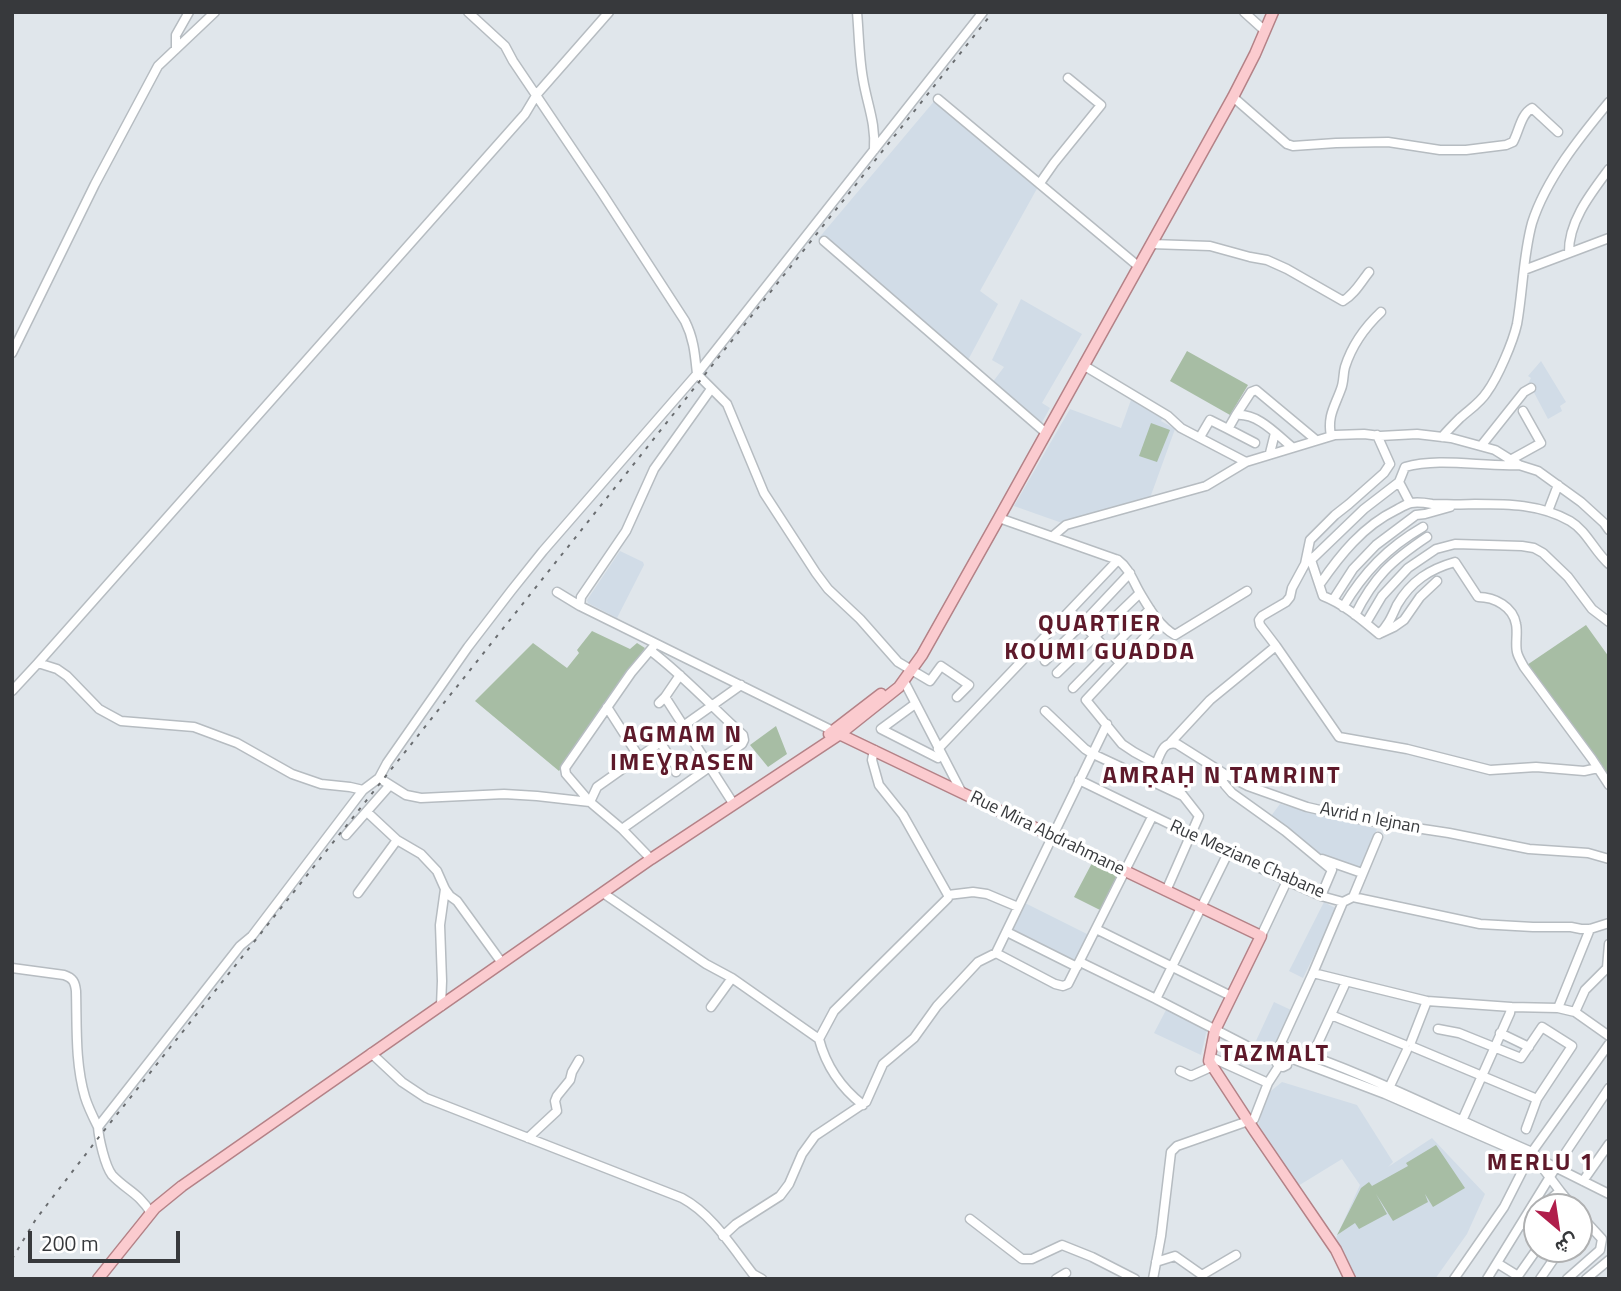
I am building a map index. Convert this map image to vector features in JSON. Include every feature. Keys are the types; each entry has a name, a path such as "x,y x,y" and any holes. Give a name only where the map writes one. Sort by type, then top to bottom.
{"main road":[{"path":"97,1279 151,1213 182,1186 704,823 740,801 899,687 922,655 1233,97 1273,12"},
{"path":"704,823 732,800 837,733 911,669"},
{"name":"Rue Mira Abdrahmane","path":"837,733 1261,936"},
{"path":"1261,936 1214,1030 1211,1063 1336,1250 1350,1279"}],"street":[{"path":"176,49 176,35 189,12"},
{"path":"12,353 95,184 158,66 215,12"},
{"path":"468,12 505,46 685,321 695,348 697,374 727,404 764,493 816,573 898,662 930,681 941,666 969,685 957,697"},
{"path":"12,691 525,114 537,94 610,12"},
{"path":"857,12 863,80 873,118 874,150"},
{"path":"98,1127 240,946 252,936 363,790 379,778 468,647 511,591 697,374 983,12"},
{"path":"1244,12 1265,31"},
{"path":"1040,183 1101,104 1068,78"},
{"path":"1233,97 1287,144 1293,146 1388,142 1453,150 1506,145 1513,142 1525,114 1532,108 1558,132"},
{"path":"938,99 1138,265"},
{"path":"1441,437 1488,392 1516,326 1527,243 1533,221 1566,156 1609,102"},
{"path":"1569,253 1569,239 1578,217 1609,169"},
{"path":"1524,270 1609,238"},
{"path":"824,241 1046,433"},
{"path":"1151,244 1210,246 1267,260 1287,268 1343,301 1355,291 1369,272"},
{"path":"1331,436 1329,425 1343,386 1344,368 1363,330 1381,312"},
{"path":"1083,365 1168,416 1181,428 1246,462"},
{"path":"1481,446 1524,392 1531,388"},
{"path":"580,606 582,597 626,531 654,469 710,389"},
{"path":"1228,429 1251,391 1256,390 1315,440"},
{"path":"1390,464 1405,467 1435,462 1496,466 1515,462 1542,443 1523,411"},
{"path":"1236,415 1255,418 1292,447"},
{"path":"1200,438 1210,420 1255,443"},
{"path":"1270,453 1275,433"},
{"path":"1053,536 1066,525 1206,485 1246,462 1270,453 1331,436 1364,434 1417,434 1495,450 1538,471 1558,485 1592,511 1609,530"},
{"path":"1377,435 1390,464"},
{"path":"1390,464 1384,473 1310,540 1309,555 1290,597 1262,616 1260,625 1339,737 1407,749 1490,770 1536,767 1584,771 1598,768"},
{"path":"1309,555 1399,482 1405,467"},
{"path":"1399,482 1410,503"},
{"path":"1548,511 1558,485"},
{"path":"1320,584 1357,538 1389,513 1410,503 1507,504 1548,511 1571,522 1585,533 1592,547 1609,564"},
{"path":"1333,600 1363,557 1391,533 1416,515 1460,505"},
{"path":"999,518 1118,560 1130,573 1159,622 1175,635 1247,591"},
{"path":"1343,607 1373,565 1423,527"},
{"path":"1355,615 1366,592 1382,572 1427,537"},
{"path":"1366,623 1382,596 1408,568 1436,550 1455,544 1522,546 1544,552 1568,577 1592,609 1609,622"},
{"path":"1309,555 1323,596 1333,600 1379,634"},
{"path":"938,753 1118,560"},
{"path":"1379,634 1386,628 1399,601 1415,582 1436,567 1455,562 1478,597 1501,602 1513,617 1517,625 1517,653 1524,667 1609,785"},
{"path":"1045,661 1130,573"},
{"path":"1379,634 1404,620 1420,597 1437,581"},
{"path":"557,592 653,647 741,685 837,733"},
{"path":"1057,673 1140,593"},
{"path":"1073,688 1150,608"},
{"path":"1070,611 1120,663"},
{"path":"1159,622 1086,700 1122,744 1156,764 1199,816 1166,891"},
{"path":"1156,764 1165,745 1171,742 1210,700 1276,646"},
{"path":"622,829 744,740 743,735 653,647"},
{"path":"652,859 590,802 566,774 565,768 631,673 653,647"},
{"path":"38,663 57,669 99,709 121,721 194,727 237,743 292,774 321,784 363,790"},
{"path":"680,675 662,700 684,726 732,800"},
{"path":"904,681 938,753 962,793"},
{"path":"590,802 597,787 741,685"},
{"path":"915,704 881,729 938,753"},
{"path":"607,707 639,757"},
{"path":"1045,711 1093,754 1186,797"},
{"path":"723,1236 736,1224 780,1196 815,1136 866,1102 883,1064 914,1038 937,1006 978,962 996,953 1107,724"},
{"path":"660,742 675,765 676,772"},
{"name":"Avrid n lejnan","path":"1171,742 1248,786 1291,802 1363,820 1529,849 1588,853 1609,859"},
{"path":"874,750 872,761 879,785 903,815 948,895"},
{"path":"1214,768 1232,793 1285,831 1332,870 1321,896"},
{"path":"1225,785 1229,776"},
{"path":"379,778 406,795 421,798 504,794 590,802"},
{"name":"Rue Meziane Chabane","path":"1079,780 1287,881 1321,896 1343,902"},
{"path":"346,835 390,785"},
{"path":"367,811 397,840 421,854 437,871 444,889 457,901 502,963"},
{"path":"996,953 1055,984 1068,984 1152,817"},
{"path":"1353,897 1378,837"},
{"path":"358,893 397,840"},
{"path":"1156,999 1228,853"},
{"path":"1315,856 1362,873"},
{"path":"1261,936 1287,881"},
{"path":"440,1006 440,925 444,889"},
{"path":"948,895 973,892 987,894 1018,907"},
{"path":"603,893 819,1039 824,1058 832,1073 863,1105"},
{"path":"819,1039 834,1011 948,898 948,895"},
{"path":"1153,1279 1171,1152 1177,1146 1254,1119 1278,1059 1280,1045 1343,902 1353,897 1480,924 1590,929 1609,923"},
{"path":"1096,929 1231,996"},
{"path":"1558,1008 1590,929"},
{"path":"1007,932 1156,999 1214,1030 1278,1059 1385,1094 1531,1155 1541,1163 1560,1191 1558,1193"},
{"path":"1576,1012 1577,1004 1585,990 1607,968 1609,944"},
{"path":"12,968 64,975 75,983 77,1049 85,1099 98,1127 111,1173 141,1198 151,1213"},
{"path":"1313,973 1427,1000 1558,1008 1576,1012 1609,1036"},
{"path":"711,1007 732,978"},
{"path":"1312,1056 1346,982"},
{"path":"1389,1088 1427,1000"},
{"path":"1460,1124 1511,1007"},
{"path":"1331,1015 1537,1099"},
{"path":"1438,1029 1459,1033 1521,1058 1542,1027 1572,1046 1537,1099 1526,1129"},
{"path":"1500,1033 1529,1046"},
{"path":"1454,1279 1504,1207 1531,1155 1609,1044"},
{"path":"1280,1045 1389,1088 1460,1124"},
{"path":"371,1054 402,1082 426,1098 682,1198 701,1212 753,1273 762,1279"},
{"path":"1181,1071 1191,1076 1215,1059 1268,1083"},
{"path":"528,1138 558,1111 555,1101 557,1096 570,1080 579,1060"},
{"path":"1487,1279 1556,1167 1609,1088"},
{"path":"1583,1181 1609,1144"},
{"path":"1541,1163 1556,1167 1609,1194"},
{"path":"970,1219 1022,1259 1032,1259 1062,1245 1135,1279"},
{"path":"1593,1229 1602,1239 1600,1250 1593,1256"},
{"path":"1156,1262 1175,1256 1202,1275 1236,1255"},
{"path":"1586,1279 1609,1260"},
{"path":"1497,1263 1521,1277"},
{"path":"1540,1279 1551,1263"},
{"path":"1567,1279 1585,1263"},
{"path":"1056,1279 1066,1273"}],"shaded area":[{"path":"936,99 1039,185 980,291 998,304 968,360 818,239"},
{"path":"1021,299 1082,334 1042,403 1050,408 1041,424 992,383 1004,367 992,360"},
{"path":"1541,361 1566,402 1560,406 1562,411 1548,419 1528,384 1531,378 1528,376"},
{"path":"1132,397 1163,417 1161,421 1175,429 1150,498 1062,523 1014,506 1070,409 1121,428"},
{"path":"620,551 644,565 617,618 587,600"},
{"path":"1280,804 1377,829 1362,869 1326,859 1271,816"},
{"path":"1023,902 1089,935 1076,963 1009,931"},
{"path":"1324,902 1337,909 1303,978 1289,971"},
{"path":"1274,1002 1291,1010 1272,1051 1255,1043"},
{"path":"1166,1010 1207,1029 1201,1055 1154,1033"},
{"path":"1282,1082 1357,1105 1393,1162 1388,1167 1432,1138 1485,1194 1467,1234 1435,1279 1356,1279 1336,1238 1360,1185 1342,1159 1298,1186 1258,1126 1267,1094"}],"green space":[{"path":"1187,351 1248,385 1230,415 1170,381"},
{"path":"1151,423 1170,430 1157,462 1139,456"},
{"path":"1586,625 1609,657 1609,780 1524,667"},
{"path":"592,631 630,649 637,643 645,648 559,771 475,701 533,643 567,668"},
{"path":"776,726 787,754 768,767 750,745"},
{"path":"1092,863 1118,876 1100,910 1074,897"},
{"path":"1436,1145 1465,1188 1433,1207 1425,1194 1428,1202 1393,1221 1376,1194 1387,1214 1359,1229 1355,1223 1337,1235 1361,1188 1369,1182 1372,1186 1408,1166 1406,1163"}],"railway":[{"path":"12,1259 36,1219 99,1137 993,12"}],"district":[{"name":"QUARTIER KOUMI GUADDA","path":"1100,639"},
{"name":"AGMAM N IMEƔRASEN","path":"683,750"},
{"name":"AMṚAḤ N TAMRINT","path":"1222,777"},
{"name":"TAZMALT","path":"1275,1055"},
{"name":"MERLU 1","path":"1541,1164"}]}
